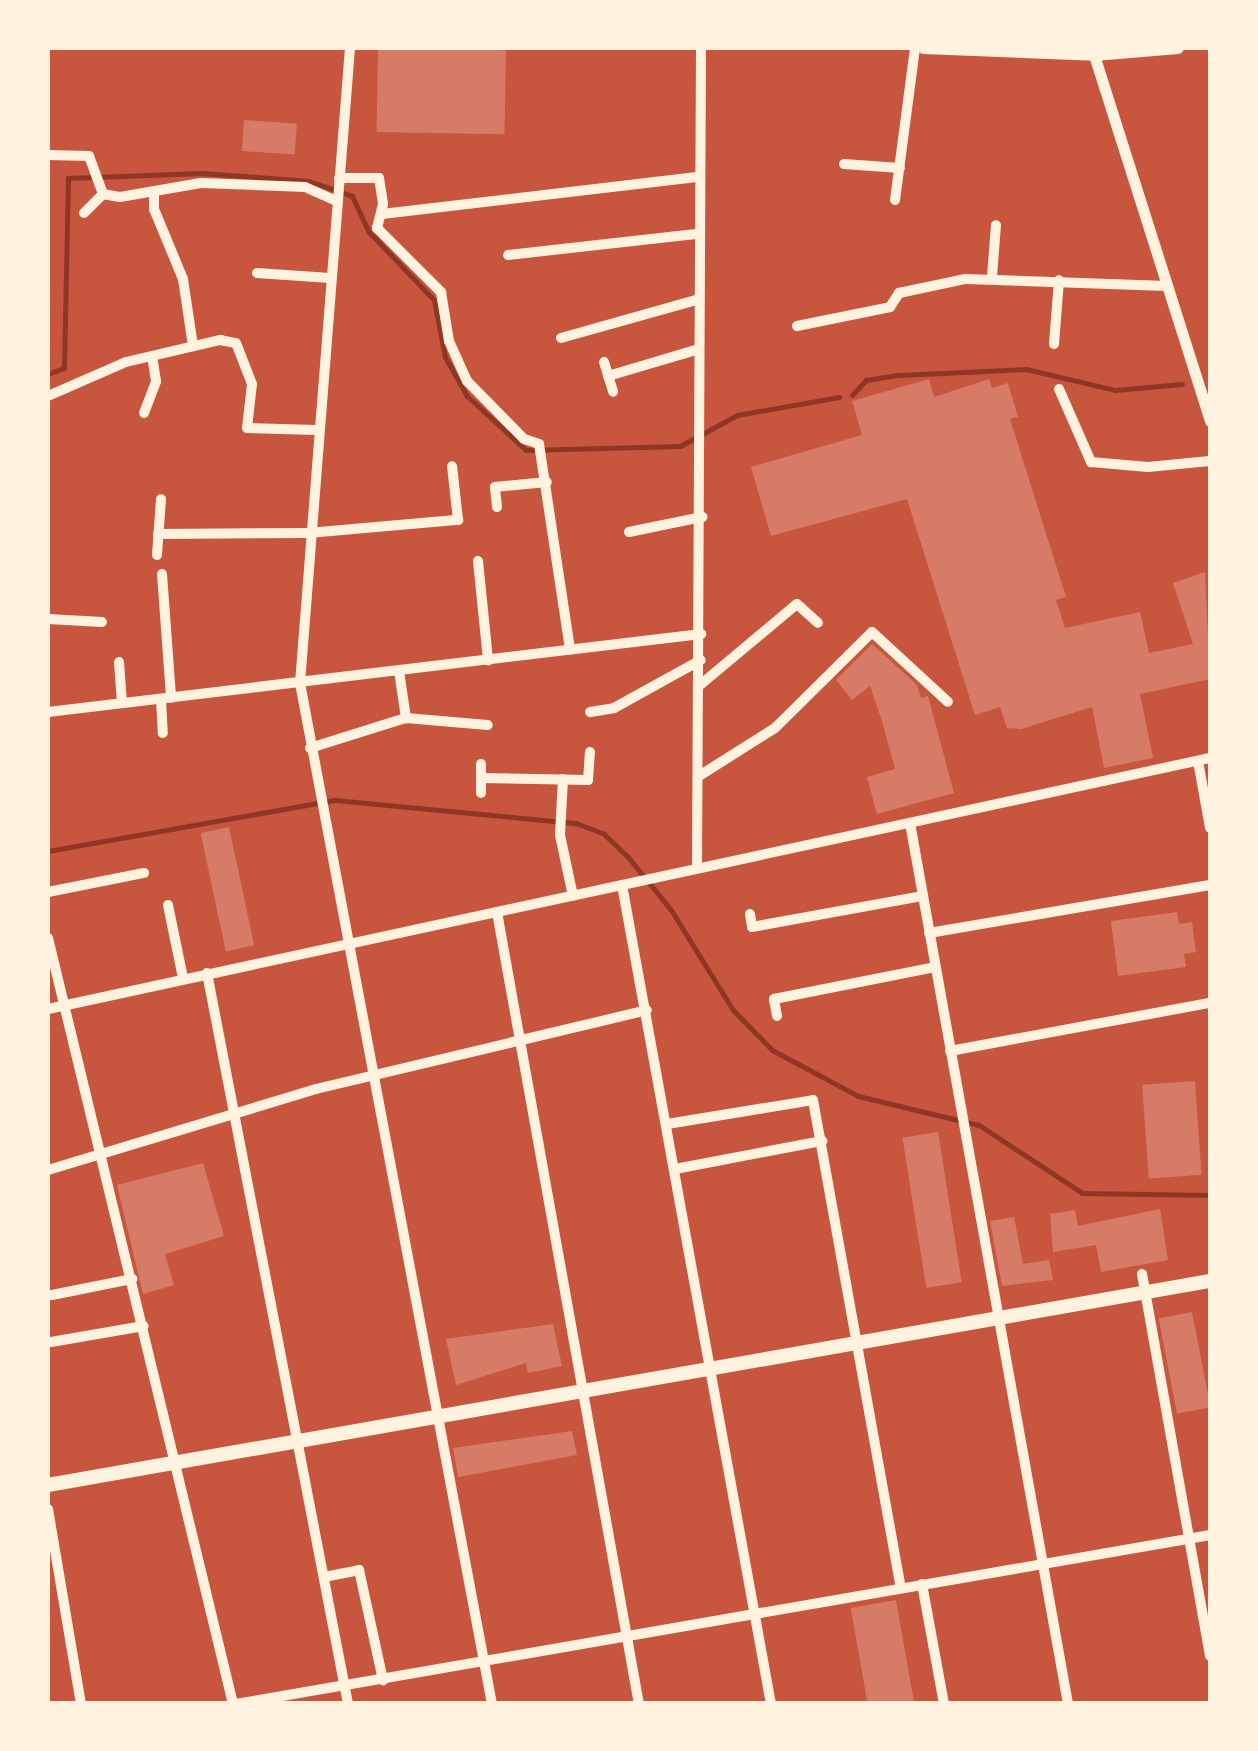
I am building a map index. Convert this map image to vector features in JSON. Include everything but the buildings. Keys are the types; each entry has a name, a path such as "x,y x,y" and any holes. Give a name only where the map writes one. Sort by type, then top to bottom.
{"main road":[{"path":"48,1485 1210,1281"}],"street":[{"path":"350,48 308,532 300,683 492,1704"},
{"path":"698,868 702,431 696,350 696,234 701,48"},
{"path":"896,200 919,48 1094,55 1178,48"},
{"path":"1094,55 1210,421"},
{"path":"48,154 89,156 103,194"},
{"path":"844,164 900,168"},
{"path":"382,214 697,177"},
{"path":"339,178 379,178 382,214 377,228 448,304 449,341 467,381 524,438 540,448 570,650"},
{"path":"84,213 103,194 201,183 305,187 337,201"},
{"path":"154,191 154,209 183,279 192,346"},
{"path":"992,276 996,225"},
{"path":"508,255 696,234"},
{"path":"257,273 330,278"},
{"path":"797,326 890,306 899,292 992,276 1168,286"},
{"path":"1054,344 1059,280"},
{"path":"560,338 696,300"},
{"path":"48,396 152,356 192,346 236,343 252,384 248,428 317,430"},
{"path":"608,376 696,350"},
{"path":"144,413 156,381 152,356"},
{"path":"604,362 613,392"},
{"path":"1059,388 1091,462 1148,467 1210,461"},
{"path":"158,534 308,532 458,520 452,466"},
{"path":"497,507 495,486 547,482"},
{"path":"157,555 161,499"},
{"path":"629,532 702,517"},
{"path":"478,561 488,660"},
{"path":"162,574 166,698 163,734"},
{"path":"700,685 797,604 818,623"},
{"path":"48,619 102,622"},
{"path":"699,776 774,728 872,632 948,702"},
{"path":"48,712 701,634"},
{"path":"590,712 614,708 700,660"},
{"path":"120,662 122,704"},
{"path":"400,671 406,718"},
{"path":"310,748 406,718 488,725"},
{"path":"481,778 588,780 590,752"},
{"path":"48,1008 1204,760 1210,828"},
{"path":"481,764 481,794"},
{"path":"563,779 560,835 573,896"},
{"path":"910,823 1068,1704"},
{"path":"48,892 144,873"},
{"path":"929,933 1210,884"},
{"path":"622,885 770,1704"},
{"path":"750,914 752,927 922,896"},
{"path":"168,906 183,978"},
{"path":"497,912 638,1704"},
{"path":"48,938 235,1704 1210,1535"},
{"path":"776,1016 774,999 935,966"},
{"path":"206,973 348,1704"},
{"path":"950,1051 1210,1003"},
{"path":"48,1170 372,1075 647,1010"},
{"path":"667,1124 813,1100 902,1588"},
{"path":"675,1169 822,1142"},
{"path":"1142,1274 1210,1656"},
{"path":"52,1295 132,1279"},
{"path":"51,1342 144,1326"},
{"path":"48,1509 80,1704"},
{"path":"324,1576 359,1570 382,1680"},
{"path":"922,1584 944,1704"}],"waterway":[{"path":"48,374 64,368 68,178 202,173 309,181 352,196 369,232 434,300 445,357 467,396 526,450 680,446 737,415 839,397"},
{"path":"852,395 866,380 899,375 1026,369 1115,390 1182,384"},
{"path":"48,851 335,800 576,823 604,834 628,857 671,910 733,1010 772,1050 858,1096 979,1125 1082,1193 1210,1195"}]}
